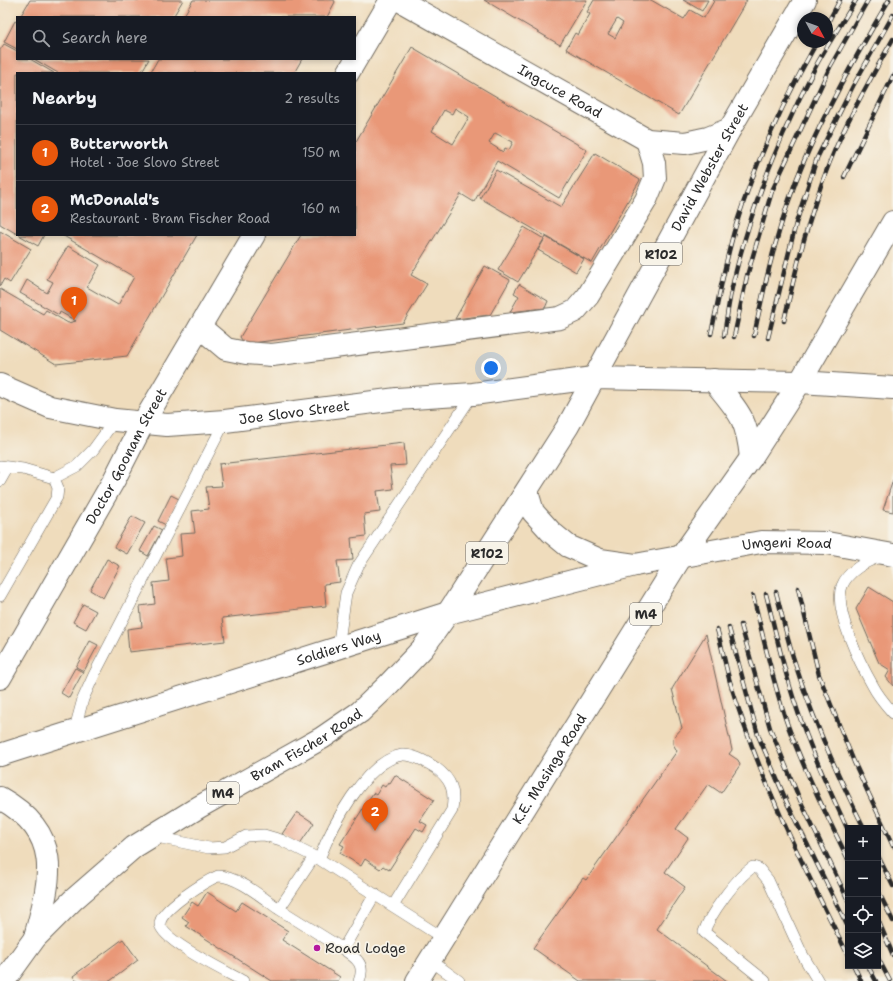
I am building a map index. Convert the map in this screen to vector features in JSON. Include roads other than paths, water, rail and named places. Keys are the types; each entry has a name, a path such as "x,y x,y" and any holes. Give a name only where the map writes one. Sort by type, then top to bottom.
{"main road":[{"path":"356,59 390,0"},
{"name":"Ingcuce Road","path":"399,0 647,140 685,143 708,138 730,129"},
{"name":"David Webster Street","path":"593,378 730,129 805,0"},
{"path":"349,72 355,60"},
{"path":"200,327 226,349 246,353 272,355 560,318 575,311 588,296 646,200 655,178 654,163 647,140"},
{"name":"K.E. Masinga Road","path":"417,981 681,557 751,458 800,382 893,222"},
{"name":"Doctor Goonam Street","path":"0,678 110,487 143,423 253,236"},
{"name":"Joe Slovo Street","path":"0,385 50,407 115,420 167,425 225,421 398,399 473,394 593,378 800,382"},
{"name":"R102","path":"448,613 568,426 593,378"},
{"path":"713,380 741,415 747,428 751,458"},
{"path":"800,382 893,388"},
{"path":"527,492 533,512 551,532 568,546 600,560 635,565"},
{"name":"Umgeni Road","path":"681,557 761,542 827,543 892,555"},
{"name":"Soldiers Way","path":"0,755 74,733 448,613 635,565 681,557"},
{"name":"Bram Fischer Road","path":"4,981 35,938 107,869 152,836 322,738 360,712 423,648 448,613"},
{"path":"0,798 16,808 36,827 46,847 48,861 48,891 35,938"}],"lane":[{"path":"338,648 346,593 358,566 473,394"},
{"path":"0,481 4,466 30,471 54,478 77,466 93,450 115,420"},
{"path":"74,733 83,699 94,675 225,421"},
{"path":"0,596 57,497 58,488 54,478"},
{"path":"892,555 869,560 855,569 842,586 840,606 847,632 873,687 893,713"},
{"path":"279,909 317,858 330,833 369,774 387,760 403,755 417,757 432,765 446,776 454,797 452,810 393,906"},
{"path":"152,836 209,848 225,848 246,836 264,835 281,840 317,858 376,894 443,938"},
{"path":"765,981 704,932 706,926 726,896 745,871 753,867 759,870 768,880 802,954 818,981"},
{"path":"243,981 191,952 170,938 161,928 160,922 162,917 173,905 218,876 224,876 244,886 356,958 361,965 362,973 359,981"},
{"path":"343,949 376,894"},
{"path":"430,960 459,981"}],"railway":[{"path":"833,13 840,0"},
{"path":"724,336 731,293 741,251 769,168 792,114 818,62 856,0"},
{"path":"734,337 747,276 772,191 830,67 868,0"},
{"path":"754,336 774,247 795,182 833,99 889,0"},
{"path":"768,338 796,223 817,158 853,86 893,15"},
{"path":"784,321 793,281 815,203 829,164 851,116 893,39"},
{"path":"711,334 722,280 736,225 752,178 782,109 814,48"},
{"path":"844,177 893,76"},
{"path":"798,588 819,675 854,762 893,846"},
{"path":"776,592 791,652 801,682 844,787 863,825"},
{"path":"766,594 797,710 819,766 846,825"},
{"path":"753,596 773,678 788,726 809,777 845,853"},
{"path":"741,625 770,728 800,800 847,897"},
{"path":"729,628 758,735 788,805 845,921"},
{"path":"717,629 730,682 754,753 783,821 845,949"},
{"path":"880,861 893,886"},
{"path":"881,897 893,921"},
{"path":"881,927 893,955"},
{"path":"881,964 890,981"},
{"path":"855,969 861,981"},
{"path":"870,969 876,981"}],"place":[{"name":"Butterworth","path":"74,320"},
{"name":"McDonald's","path":"375,831"},
{"name":"Road Lodge","path":"317,948"}]}
